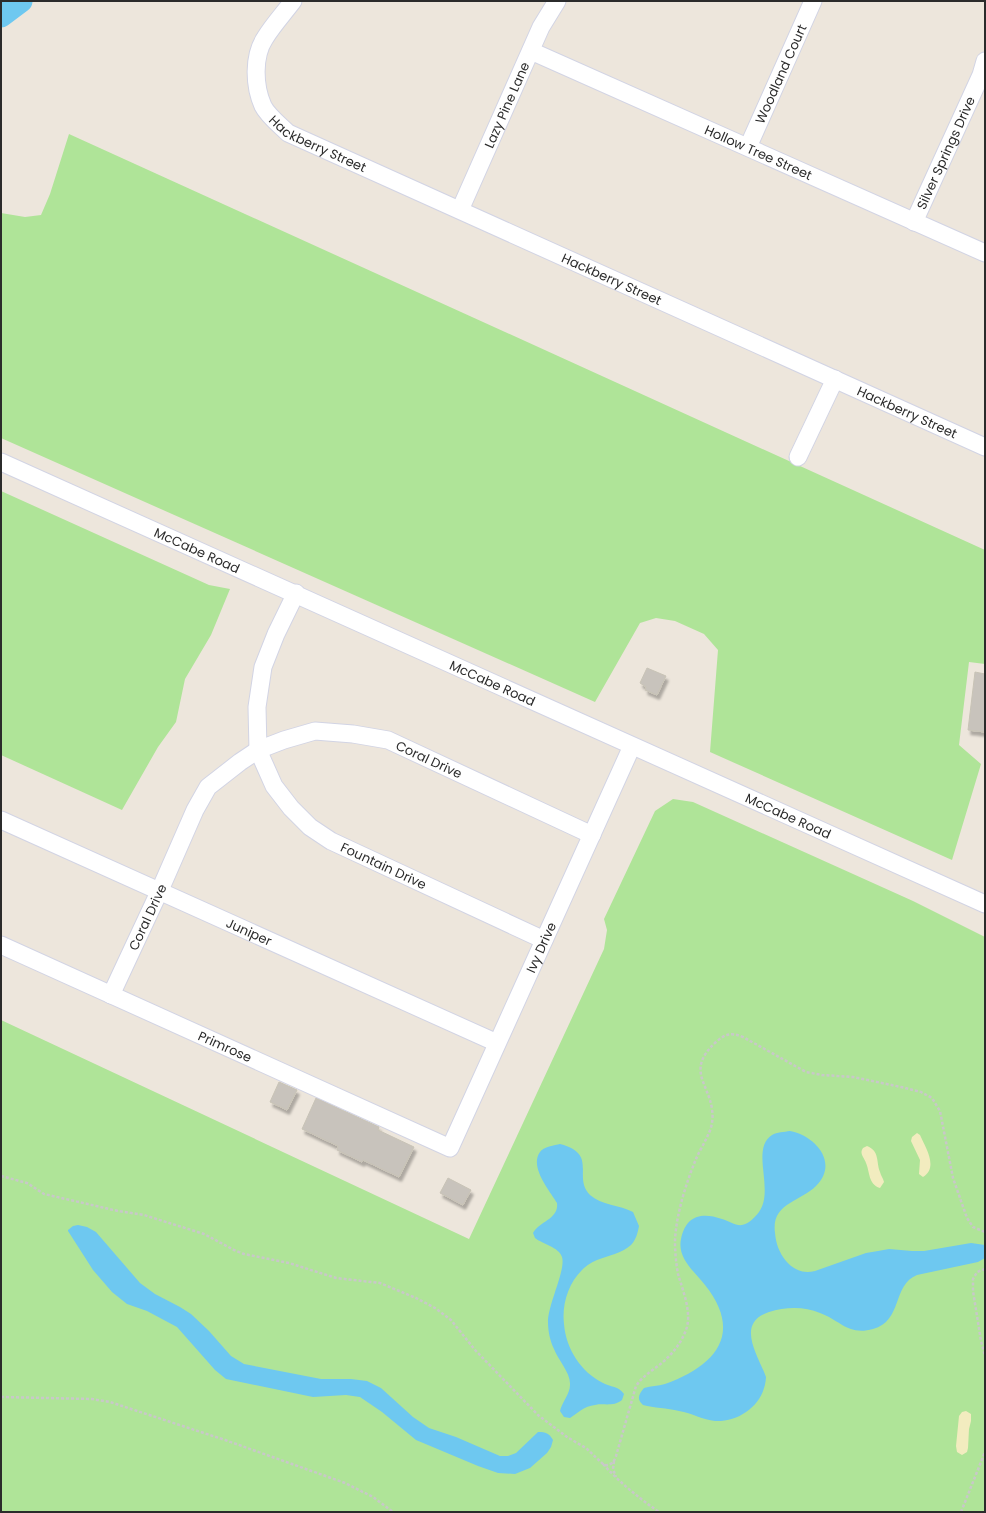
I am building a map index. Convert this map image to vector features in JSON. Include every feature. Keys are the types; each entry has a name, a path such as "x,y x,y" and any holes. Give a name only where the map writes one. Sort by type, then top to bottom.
{"street":[{"name":"Hackberry Street","path":"293,1 264,39 258,57 256,70 258,90 263,107 288,133 985,446"},
{"name":"Lazy Pine Lane","path":"460,210 541,27 558,1"},
{"name":"Woodland Court","path":"748,147 813,1"},
{"name":"Hollow Tree Street","path":"531,51 985,254"},
{"name":"Silver Springs Drive","path":"914,222 981,75 985,61"},
{"path":"798,457 835,379"},
{"name":"McCabe Road","path":"1,462 296,593 632,746 985,904"},
{"path":"258,750 257,706 263,667 276,634 296,593"},
{"name":"Coral Drive","path":"111,995 160,890 195,810 208,787 258,750 284,740 315,731 353,734 388,740 592,835"},
{"name":"Ivy Drive","path":"450,1148 632,746"},
{"name":"Fountain Drive","path":"258,750 274,786 291,808 310,827 331,841 544,940"},
{"name":"Juniper","path":"1,820 160,890 497,1043"},
{"name":"Primrose","path":"1,945 450,1148"}],"path":[{"path":"617,1479 613,1469 614,1461 636,1386 640,1379 660,1365 674,1352 680,1343 687,1326 687,1308 676,1264 676,1234 681,1207 691,1173 712,1122 710,1097 701,1078 700,1067 709,1049 723,1036 732,1033 743,1037 806,1072 822,1076 852,1077 901,1087 921,1092 932,1098 940,1111 953,1178 967,1218 973,1227 985,1232"},
{"path":"1,1176 27,1182 44,1194 118,1211 144,1215 204,1234 244,1254 289,1263 336,1278 380,1283 416,1298 435,1308 451,1320 474,1350 538,1415 567,1437 586,1448 617,1479 644,1502 659,1512"},
{"path":"985,1269 977,1272 973,1281 977,1319 985,1356"},
{"path":"1,1397 92,1399 110,1402 225,1440 345,1483 373,1497 393,1512"},
{"path":"961,1512 985,1452"},
{"path":"602,1463 610,1465 614,1461"}],"green space":[{"path":"69,134 985,550 985,664 969,662 959,745 981,764 952,860 710,752 718,650 704,634 675,621 656,618 640,623 595,702 1,438 1,213 25,217 41,215 50,194"},
{"path":"1,491 209,585 230,589 211,635 185,679 176,722 158,747 122,810 1,755"},
{"path":"673,799 693,802 913,901 985,937 985,1512 1,1512 1,1020 469,1239 604,949 607,930 604,919 655,811"}],"sand":[{"path":"917,1133 920,1135 925,1145 930,1162 928,1173 923,1177 919,1174 920,1160 911,1141 912,1137"},
{"path":"867,1146 874,1151 877,1157 880,1173 884,1182 880,1188 871,1181 862,1154 863,1148"},
{"path":"966,1411 971,1414 971,1421 967,1452 962,1455 957,1452 956,1446 959,1416 962,1412"}],"water":[{"path":"790,1131 808,1138 816,1145 825,1160 823,1177 816,1186 788,1204 777,1215 775,1233 777,1244 784,1258 792,1267 803,1272 811,1272 866,1253 889,1249 924,1251 971,1243 985,1245 985,1258 978,1262 917,1275 909,1280 900,1294 894,1311 889,1319 882,1325 873,1329 864,1331 851,1329 820,1313 801,1308 775,1310 759,1317 753,1324 751,1332 754,1350 766,1377 765,1386 756,1403 750,1409 734,1418 715,1421 684,1412 643,1405 639,1399 639,1396 644,1388 665,1384 683,1377 698,1368 710,1358 718,1346 723,1333 722,1319 717,1303 684,1258 680,1246 683,1231 691,1220 696,1217 715,1217 740,1225 747,1223 754,1218 759,1212 763,1203 765,1193 762,1160 766,1141 774,1134"},
{"path":"560,1144 572,1148 579,1154 583,1166 583,1181 585,1188 590,1195 605,1203 633,1212 639,1226 631,1245 589,1265 581,1271 570,1286 565,1305 564,1324 565,1333 571,1351 588,1373 606,1384 617,1388 624,1394 622,1400 619,1402 591,1406 581,1410 570,1418 564,1417 560,1411 569,1392 570,1380 553,1346 548,1325 551,1306 562,1270 562,1257 554,1248 535,1238 533,1233 555,1213 557,1208 557,1203 539,1172 537,1158 542,1150 549,1146"},
{"path":"78,1225 87,1227 96,1232 140,1283 155,1294 191,1314 209,1331 231,1356 244,1364 321,1379 351,1379 367,1381 381,1388 413,1417 429,1428 456,1437 500,1456 508,1456 516,1453 538,1432 549,1434 553,1440 551,1447 547,1453 530,1468 515,1474 498,1473 416,1440 382,1412 360,1397 346,1395 313,1397 226,1379 215,1370 177,1327 147,1311 127,1304 112,1292 93,1270 68,1231 73,1226"}],"building":[{"path":"647,668 666,676 657,695 645,690 646,687 640,683"},
{"path":"975,672 985,674 985,732 968,730"},
{"path":"279,1082 297,1090 287,1110 270,1102"},
{"path":"316,1098 379,1127 378,1130 414,1147 399,1177 363,1160 362,1162 337,1150 338,1146 302,1129"},
{"path":"448,1178 471,1190 463,1205 440,1193"}],"waterway":[{"path":"1,16 21,1"}]}
